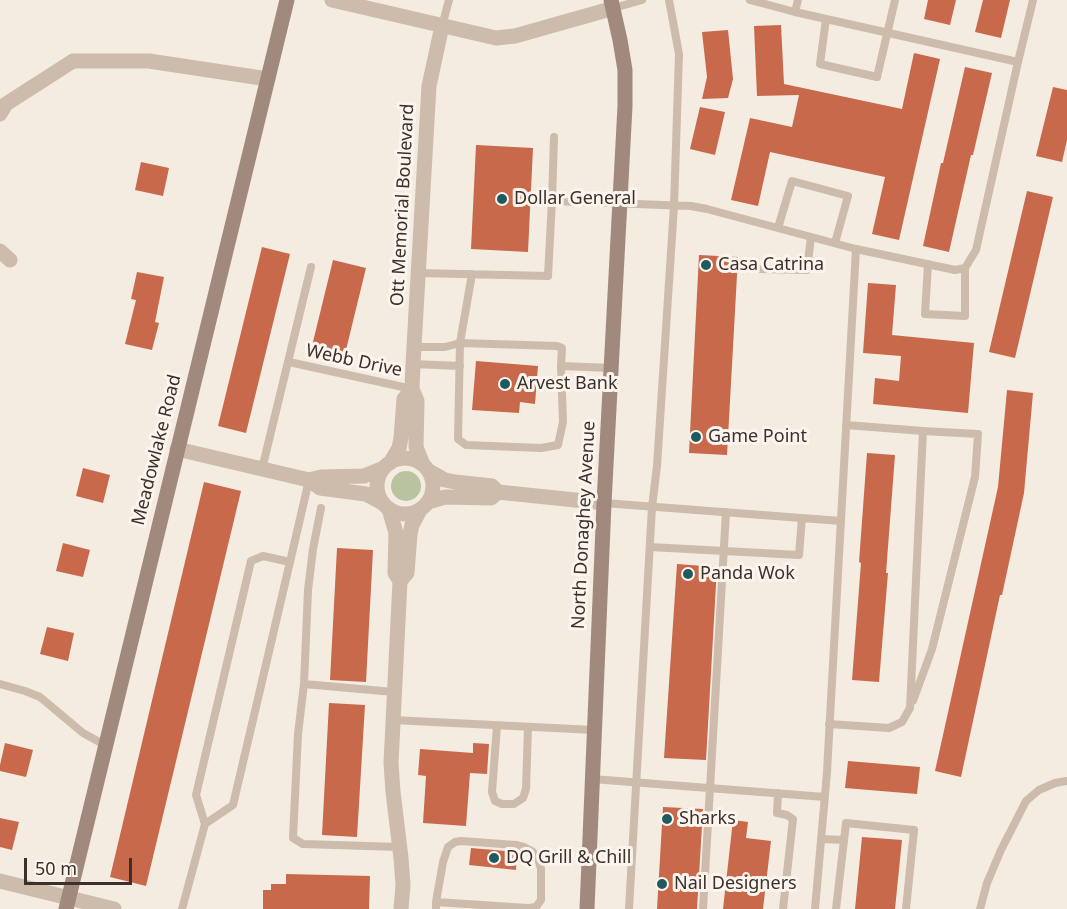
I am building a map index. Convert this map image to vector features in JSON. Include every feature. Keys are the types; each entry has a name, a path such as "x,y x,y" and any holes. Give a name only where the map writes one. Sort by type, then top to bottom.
{"street":[{"name":"Meadowlake Road","path":"67,903 287,0"},
{"path":"333,0 496,38 515,36 612,4"},
{"name":"North Donaghey Avenue","path":"587,909 604,503 625,106 625,70 612,4"},
{"name":"Ott Memorial Boulevard","path":"426,468 416,447 417,401 412,388 429,86 442,26"},
{"path":"0,114 6,104 73,61 148,62 268,79"},
{"name":"Ott Memorial Boulevard","path":"387,466 399,447 404,399 412,388"},
{"path":"177,449 309,480 320,488 366,494 397,513 413,513 445,497 491,498 498,492"},
{"path":"309,480 321,477 364,476 405,458 416,460 445,480 492,486 498,492 604,503"},
{"path":"387,466 380,475 378,486 379,494 396,533 395,573 400,581 391,763 403,885 401,909"},
{"path":"400,581 407,573 412,525 432,495 432,478 426,468"},
{"path":"0,881 67,903 114,909"}],"lane":[{"path":"442,26 449,0"},
{"path":"612,4 642,0"},
{"path":"629,909 652,507 657,466 674,206 679,54 669,0"},
{"path":"750,0 1018,62"},
{"path":"795,12 798,0"},
{"path":"826,19 820,64 877,77 895,0"},
{"path":"927,264 925,314 965,316 965,268 976,250 1033,0"},
{"path":"418,273 548,276 554,138"},
{"path":"778,228 792,181 848,195 835,243"},
{"path":"552,201 707,209 856,249 955,270 965,268"},
{"path":"761,269 807,270 812,237"},
{"path":"815,909 825,797 856,249"},
{"path":"262,469 311,267"},
{"path":"414,347 445,347 460,343 562,348 563,422 558,445 541,448 466,445 458,439 460,343 472,274"},
{"name":"Webb Drive","path":"289,362 412,388"},
{"path":"413,364 459,366"},
{"path":"561,366 611,368"},
{"path":"829,724 889,728 902,722 910,708 932,649 975,477 978,434 846,425"},
{"path":"910,708 923,431"},
{"path":"204,824 233,805 309,480"},
{"path":"604,503 841,521"},
{"path":"321,508 308,590 293,838 303,844 399,847"},
{"path":"703,909 726,512"},
{"path":"650,547 799,555 802,518"},
{"path":"182,909 204,824 196,795 251,561 263,556 290,562"},
{"path":"0,684 40,697 83,733 105,745"},
{"path":"304,684 394,692"},
{"path":"393,720 594,730"},
{"path":"497,726 492,792 495,801 502,804 514,804 523,798 526,789 528,727"},
{"path":"592,778 825,797"},
{"path":"980,909 996,861 1026,801 1039,790 1067,781"},
{"path":"778,793 777,813 793,819 783,909"},
{"path":"836,909 846,823 914,830 906,909"},
{"path":"821,839 844,840"},
{"path":"461,841 516,845 532,852 538,858 542,869 541,900 536,906 529,908 511,908 436,906 443,862 448,847 461,841"}],"green space":[{"path":"406,471 417,475 421,486 417,497 406,501 395,497 391,486 395,475"}],"building":[{"path":"928,0 956,0 950,25 924,19"},
{"path":"983,0 1010,0 1001,38 975,32"},
{"path":"781,25 784,84 902,109 914,53 940,59 899,240 872,234 885,177 770,152 758,206 731,200 750,118 792,127 799,95 757,96 754,26"},
{"path":"728,30 733,79 728,98 702,99 707,77 702,32"},
{"path":"965,67 992,73 949,252 923,246"},
{"path":"1053,87 1067,90 1067,140 1062,162 1036,156"},
{"path":"700,107 725,112 715,155 690,149"},
{"name":"Dollar General","path":"476,145 533,148 528,252 471,249"},
{"path":"141,162 169,168 163,196 135,190"},
{"path":"1027,191 1053,197 1015,358 989,352"},
{"path":"262,247 290,254 246,433 218,426"},
{"path":"699,255 738,257 727,455 689,453"},
{"path":"333,260 366,268 344,358 311,350"},
{"path":"137,272 164,277 155,322 159,323 152,350 125,344 136,300 131,299"},
{"path":"868,283 896,285 892,335 974,343 968,413 873,404 875,378 899,381 901,356 863,353"},
{"name":"Arvest Bank","path":"476,361 538,366 535,404 520,402 519,413 472,410"},
{"path":"1007,390 1033,393 1024,493 961,777 935,771 998,487"},
{"path":"867,453 895,455 879,682 852,680"},
{"path":"83,468 110,475 103,503 76,496"},
{"path":"204,482 241,491 146,886 110,877"},
{"path":"63,543 90,550 83,577 56,571"},
{"path":"337,548 373,550 366,682 330,680"},
{"path":"677,564 717,567 706,760 664,758"},
{"path":"47,627 74,633 68,661 40,654"},
{"path":"329,703 365,705 357,837 322,835"},
{"path":"5,743 33,750 26,777 0,771"},
{"path":"473,743 489,744 487,774 470,773 466,826 423,823 426,776 418,775 420,749 473,753"},
{"path":"848,761 920,767 917,794 845,788"},
{"path":"663,807 703,809 697,909 657,909"},
{"path":"0,818 19,822 12,850 0,847"},
{"path":"733,820 748,822 746,838 771,841 763,909 723,909"},
{"path":"862,837 902,840 895,909 855,909"},
{"name":"DQ Grill & Chill","path":"471,848 517,852 516,870 469,865"},
{"path":"286,874 370,876 369,909 263,909 263,890 271,890 271,884 286,884"}],"place":[{"name":"Dollar General","path":"502,199"},
{"name":"Casa Catrina","path":"706,265"},
{"name":"Arvest Bank","path":"505,384"},
{"name":"Game Point","path":"696,437"},
{"name":"Panda Wok","path":"688,574"},
{"name":"Sharks","path":"667,819"},
{"name":"DQ Grill & Chill","path":"494,858"},
{"name":"Nail Designers","path":"662,884"}]}
